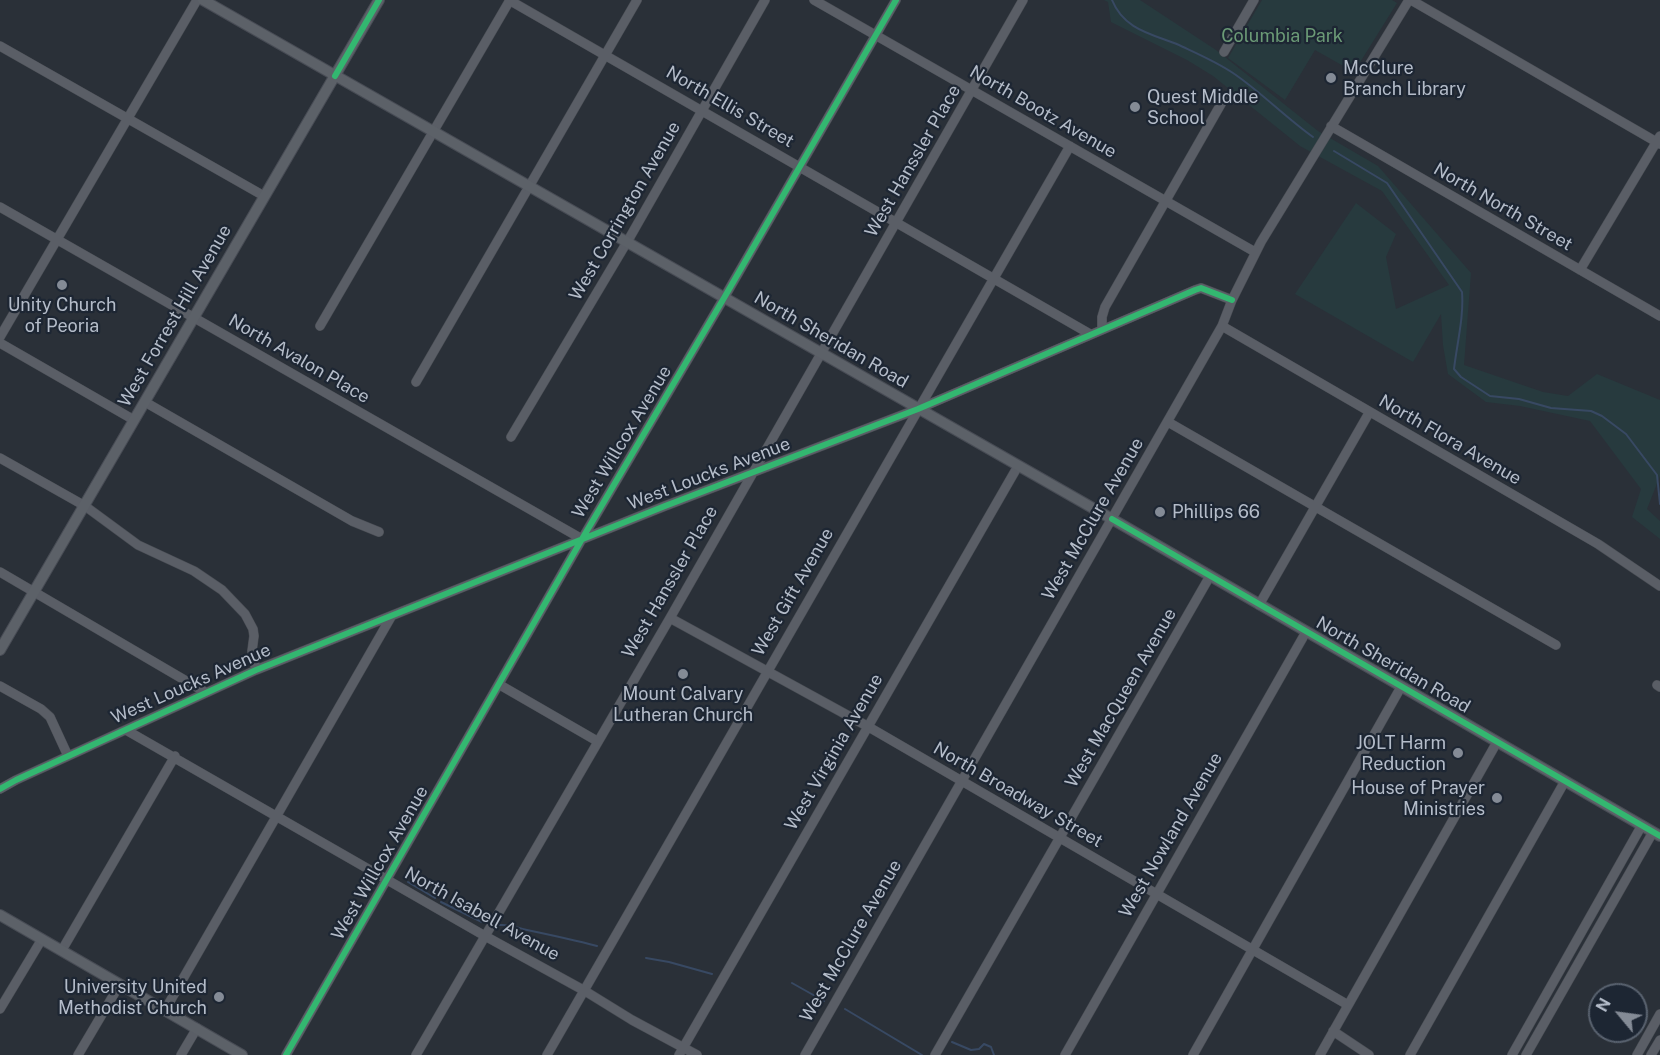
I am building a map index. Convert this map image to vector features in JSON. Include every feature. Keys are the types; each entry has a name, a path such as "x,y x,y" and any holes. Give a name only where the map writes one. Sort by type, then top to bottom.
{"main road":[{"name":"North Sheridan Road","path":"203,0 1112,519 1657,834"},
{"name":"West Forrest Hill Avenue","path":"0,650 379,0"},
{"path":"0,915 242,1055"}],"street":[{"path":"0,337 197,0"},
{"path":"320,326 509,0"},
{"name":"North Ellis Street","path":"509,0 1090,334"},
{"path":"416,382 637,0"},
{"name":"West Corrington Avenue","path":"511,436 627,242 765,0"},
{"name":"North Bootz Avenue","path":"814,0 1255,252"},
{"name":"West Willcox Avenue","path":"286,1055 582,539 896,0"},
{"name":"West Hanssler Place","path":"416,1055 670,618 1023,0"},
{"path":"1224,52 1254,0"},
{"path":"1410,0 1659,141 1580,270"},
{"name":"West McClure Avenue","path":"805,1055 1222,326 1255,252 1410,0"},
{"path":"0,46 264,196"},
{"path":"1102,329 1102,312 1225,97"},
{"name":"North North Street","path":"1331,126 1660,316"},
{"name":"West Gift Avenue","path":"547,1055 1070,146"},
{"name":"North Avalon Place","path":"0,207 582,539"},
{"name":"West Loucks Avenue","path":"0,789 256,670 582,539 918,409 1201,288 1232,300"},
{"name":"North Flora Avenue","path":"1222,326 1607,550 1660,586"},
{"path":"0,343 134,420"},
{"path":"933,383 940,399"},
{"path":"145,402 352,521 380,532"},
{"path":"1259,605 1369,413"},
{"path":"895,418 904,433"},
{"path":"1168,422 1556,645"},
{"path":"0,458 85,506 129,539 194,571 231,598 245,614 253,629 252,651 256,670"},
{"name":"West Virginia Avenue","path":"681,1051 1018,466"},
{"path":"0,572 205,692"},
{"name":"West MacQueen Avenue","path":"934,1055 1210,576"},
{"path":"165,1010 391,617"},
{"name":"North Broadway Street","path":"670,618 867,726 1348,1005"},
{"name":"West Nowland Avenue","path":"1065,1055 1306,632"},
{"path":"500,685 597,741"},
{"path":"0,686 41,709 50,717 68,756"},
{"path":"1193,1055 1401,687"},
{"name":"North Isabell Avenue","path":"126,730 585,991 681,1051 697,1055"},
{"path":"1320,1055 1497,742"},
{"path":"62,950 175,756"},
{"path":"0,781 16,780"},
{"path":"1410,1055 1565,781"},
{"path":"1512,1055 1642,825"},
{"path":"1526,1055 1657,834"},
{"path":"0,1009 42,939"},
{"path":"78,1055 120,984"},
{"path":"1637,1055 1660,1014"},
{"path":"181,1055 197,1028"},
{"path":"1333,1031 1369,1055"},
{"path":"1651,1055 1660,1040"}],"green space":[{"path":"1104,0 1140,0 1216,50 1318,131 1378,166 1471,273 1464,365 1543,392 1568,396 1597,374 1660,400 1660,476 1647,509 1660,521 1660,539 1632,517 1641,489 1590,421 1520,406 1486,402 1448,374 1441,314 1413,362 1295,294 1356,203 1396,234 1386,257 1396,309 1449,285 1382,191 1300,146 1213,76 1187,60 1111,22 1108,2"},
{"name":"Columbia Park","path":"1262,0 1392,0 1397,3 1354,72 1315,50 1285,100 1228,58"}],"waterway":[{"path":"1112,0 1117,10 1131,25 1179,45 1227,69 1313,137"},
{"path":"1334,151 1387,183 1462,292 1461,320 1454,369 1461,377 1490,396 1519,399 1551,408 1591,411 1602,416 1626,434 1657,475 1660,504"},
{"path":"408,882 435,898"},
{"path":"441,902 482,922"},
{"path":"500,925 597,946"},
{"path":"646,958 712,974"},
{"path":"792,983 824,1001"},
{"path":"845,1009 922,1055"},
{"path":"952,1042 971,1050 979,1049 984,1044 991,1047 994,1055"}],"cycle path":[{"path":"335,76 379,0"},
{"path":"286,1055 582,539 896,0"},
{"path":"0,789 256,670 665,506 918,409 1195,290 1201,288 1232,300"},
{"path":"1112,519 1660,836"}],"place":[{"name":"McClure Branch Library","path":"1331,78"},
{"name":"Quest Middle School","path":"1135,107"},
{"name":"Unity Church of Peoria","path":"62,285"},
{"name":"Phillips 66","path":"1160,512"},
{"name":"Mount Calvary Lutheran Church","path":"683,674"},
{"name":"JOLT Harm Reduction","path":"1458,753"},
{"name":"House of Prayer Ministries","path":"1497,798"},
{"name":"University United Methodist Church","path":"219,997"}]}
